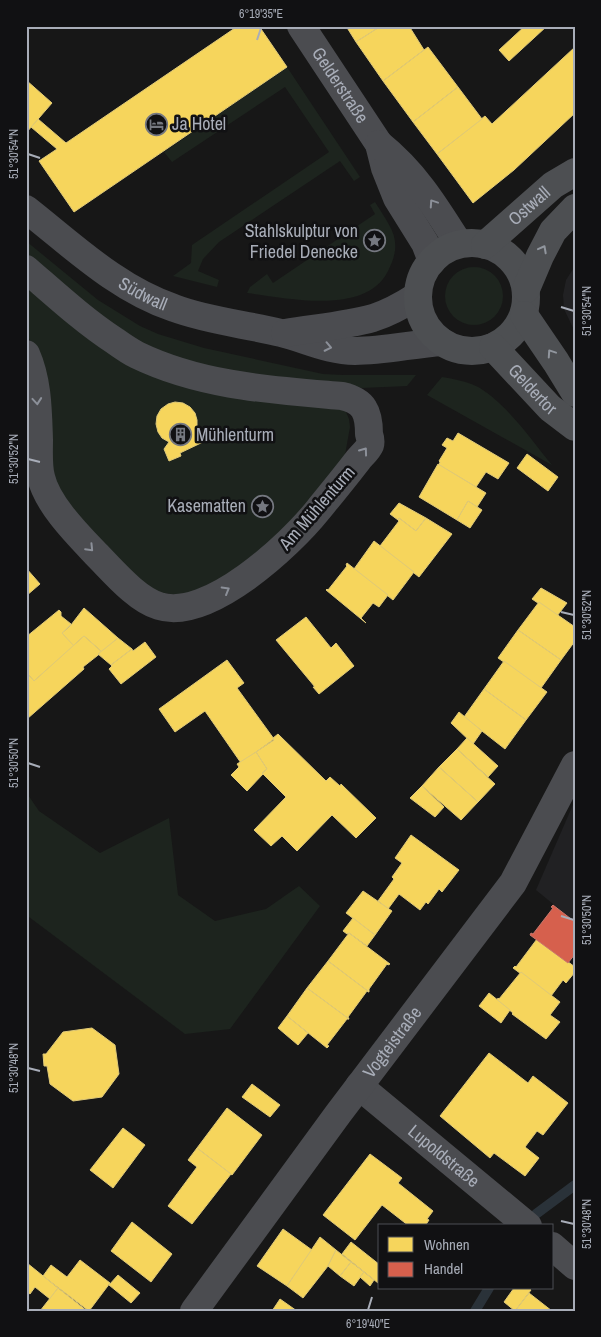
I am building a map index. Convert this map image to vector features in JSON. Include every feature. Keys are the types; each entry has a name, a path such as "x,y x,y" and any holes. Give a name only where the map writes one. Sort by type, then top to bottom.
{"main road":[{"name":"Ostwall","path":"472,244 553,185 575,172"},
{"name":"Ostwall","path":"525,302 540,256 553,231 573,214"},
{"path":"472,244 497,248 509,258 520,272 525,302 518,328 493,347 476,351 458,349 442,342 428,330 420,314 418,296 421,278 426,266 443,251 472,244"},
{"name":"Geldertor","path":"525,302 556,362 575,393"},
{"name":"Geldertor","path":"493,347 550,408 575,427"}],"street":[{"name":"Gelderstraße","path":"301,26 379,144 398,198 425,243 432,261"},
{"name":"Gelderstraße","path":"379,144 398,159 472,244"},
{"name":"Südwall","path":"26,209 105,272 146,297 193,314 226,323 281,333 315,345 334,349 354,351 442,342"},
{"name":"Am Mühlenturm","path":"26,269 90,324 136,355 169,369 200,378 253,387 342,396 353,399 367,413 370,445 313,516 269,560 225,592 181,608 160,607 142,598 81,539 50,499 33,465 36,385 26,354"},
{"name":"Südwall","path":"281,333 374,318 396,309 418,296"},
{"name":"Vogteistraße","path":"194,1311 513,883 575,765"},
{"name":"Lupoldstraße","path":"360,1086 526,1224"},
{"path":"554,1248 575,1266"}],"shaded area":[{"path":"287,67 360,177 354,181 340,161 219,242 203,259 198,271 219,280 217,287 173,276 191,263 192,245 329,152 285,87 172,162 164,152"},
{"path":"375,202 394,235 395,242 393,260 388,271 377,285 362,294 344,299 324,301 247,293 250,287 267,274 273,283 375,214 370,205"},
{"path":"26,241 98,300 140,326 158,334 204,348 323,374 416,375 407,386 362,388 236,376 143,350 26,257"},
{"path":"575,266 575,332 564,309 563,295 566,280"},
{"path":"468,267 480,267 490,271 499,280 503,302 495,317 480,325 468,325 458,321 449,312 445,302 445,290 449,280 458,271"},
{"path":"26,282 98,343 341,409 346,412 350,427 343,466 308,509 241,569 184,596 157,592 124,572 57,489 52,469 32,344 26,333"},
{"path":"442,377 468,383 486,392 517,422 552,465 427,395"},
{"path":"26,792 39,811 100,853 169,818 178,895 215,921 266,909 299,886 320,906 230,1029 185,1034 26,913"},
{"path":"575,800 575,922 536,890"}],"building: Wohnen":[{"path":"238,26 259,26 287,67 74,212 39,161 57,149 31,127 38,119 66,143"},
{"path":"346,26 381,26 356,42"},
{"path":"381,26 409,26 424,50 383,81 356,42"},
{"path":"525,26 547,26 509,61 499,50"},
{"path":"428,47 458,87 413,122 383,81"},
{"path":"575,47 575,113 514,170 473,203 437,154 485,116 492,124"},
{"path":"26,80 52,103 26,133"},
{"path":"458,87 482,119 437,154 413,122"},
{"name":"Mühlenturm","path":"175,402 183,403 195,413 197,429 203,442 180,453 181,456 169,461 164,449 169,442 162,438 156,424 157,416 161,409"},
{"path":"458,433 509,463 498,479 486,472 476,487 439,465 439,461 447,448 442,445 447,438 453,441"},
{"path":"527,454 558,477 548,491 517,468"},
{"path":"438,464 486,493 477,507 468,501 457,520 419,497"},
{"path":"468,501 482,510 470,528 457,520"},
{"path":"399,503 426,518 416,531 399,518 398,520 390,514"},
{"path":"399,518 416,531 426,518 452,534 419,577 380,546 399,521"},
{"path":"374,541 414,572 393,600 354,569"},
{"path":"347,563 388,595 379,607 373,603 361,618 366,623 326,590 328,590 347,566"},
{"path":"26,568 40,584 26,596"},
{"path":"541,588 567,603 557,616 532,599"},
{"path":"539,602 575,627 575,641 561,660 518,630"},
{"path":"84,608 118,638 102,652 84,636 73,646 62,633"},
{"path":"59,610 61,616 71,624 62,633 74,646 34,681 26,672 26,637"},
{"path":"306,617 331,648 336,643 354,666 319,694 276,640"},
{"path":"518,630 561,660 541,688 498,658"},
{"path":"84,636 102,652 27,719 26,672 34,681"},
{"path":"118,638 132,649 111,665 98,654"},
{"path":"145,642 156,657 121,684 109,669 111,665"},
{"path":"227,660 244,683 237,688 274,739 241,763 205,711 175,732 159,709"},
{"path":"504,661 547,692 526,720 484,689"},
{"path":"484,689 526,720 505,749 464,717"},
{"path":"459,712 482,731 473,744 451,723"},
{"path":"278,734 326,781 330,777 340,786 341,784 376,818 356,838 332,815 297,851 282,836 271,846 254,830 286,797 262,773 267,769 256,752 274,740 273,738"},
{"path":"467,738 498,766 488,777 457,749"},
{"path":"457,749 495,784 478,802 439,767"},
{"path":"256,752 267,769 247,791 231,775 239,767 237,764"},
{"path":"439,767 478,802 461,820 422,786"},
{"path":"422,786 444,807 435,817 410,798"},
{"path":"411,835 459,870 442,892 439,889 428,904 426,902 420,910 399,894 388,909 378,901 394,879 392,877 402,863 395,858"},
{"path":"363,891 392,911 375,935 346,913"},
{"path":"353,918 375,935 367,946 343,931"},
{"path":"349,933 390,964 387,964 369,989 369,992 328,961"},
{"path":"537,939 575,967 575,972 566,983 563,980 551,996 513,968 516,967"},
{"path":"328,961 369,992 367,991 348,1017 349,1019 307,988"},
{"path":"521,972 560,1002 550,1015 560,1022 546,1039 512,1014 497,1000"},
{"path":"307,988 349,1019 347,1019 327,1045 329,1046 327,1048 287,1016"},
{"path":"489,993 510,1010 501,1023 479,1006"},
{"path":"287,1016 308,1033 298,1045 278,1028"},
{"path":"92,1028 115,1045 119,1074 102,1097 73,1101 50,1084 47,1066 44,1066 43,1054 46,1054 63,1032"},
{"path":"489,1053 528,1083 533,1076 568,1103 543,1135 537,1131 525,1147 539,1158 525,1176 494,1153 490,1158 440,1116"},
{"path":"252,1084 280,1105 270,1117 242,1097"},
{"path":"227,1108 262,1135 232,1175 197,1148"},
{"path":"123,1128 145,1145 113,1188 90,1170"},
{"path":"197,1148 231,1174 192,1224 168,1206 197,1167 188,1160"},
{"path":"370,1154 402,1178 398,1183 433,1211 427,1219 429,1220 426,1224 406,1224 382,1205 355,1240 323,1215"},
{"path":"132,1222 172,1254 151,1282 111,1251"},
{"path":"283,1229 312,1250 287,1286 257,1266"},
{"path":"320,1237 336,1250 328,1266 303,1298 287,1286"},
{"path":"351,1242 378,1263 378,1283 342,1254"},
{"path":"336,1250 351,1262 340,1276 328,1266"},
{"path":"80,1260 110,1283 89,1311 43,1276 51,1265 67,1277"},
{"path":"351,1262 364,1272 354,1286 340,1276"},
{"path":"27,1263 58,1288 50,1299 35,1287 30,1294 26,1291"},
{"path":"364,1272 374,1280 370,1286 360,1277"},
{"path":"118,1275 140,1293 131,1303 109,1285"},
{"path":"58,1288 87,1311 40,1311"},
{"path":"513,1290 531,1290 515,1311 504,1302"},
{"path":"529,1293 552,1311 515,1311"},
{"path":"280,1299 297,1311 272,1311"}],"building: Handel":[{"path":"553,905 575,922 575,954 568,963 530,935 531,933 533,934 553,908 551,907"}],"waterway":[{"path":"536,1214 575,1185"},
{"path":"475,1311 488,1290"}],"place":[{"name":"Ja Hotel","path":"156,124"},
{"name":"Stahlskulptur von Friedel Denecke","path":"374,241"},
{"name":"Mühlenturm","path":"180,435"},
{"name":"Kasematten","path":"262,506"}]}
